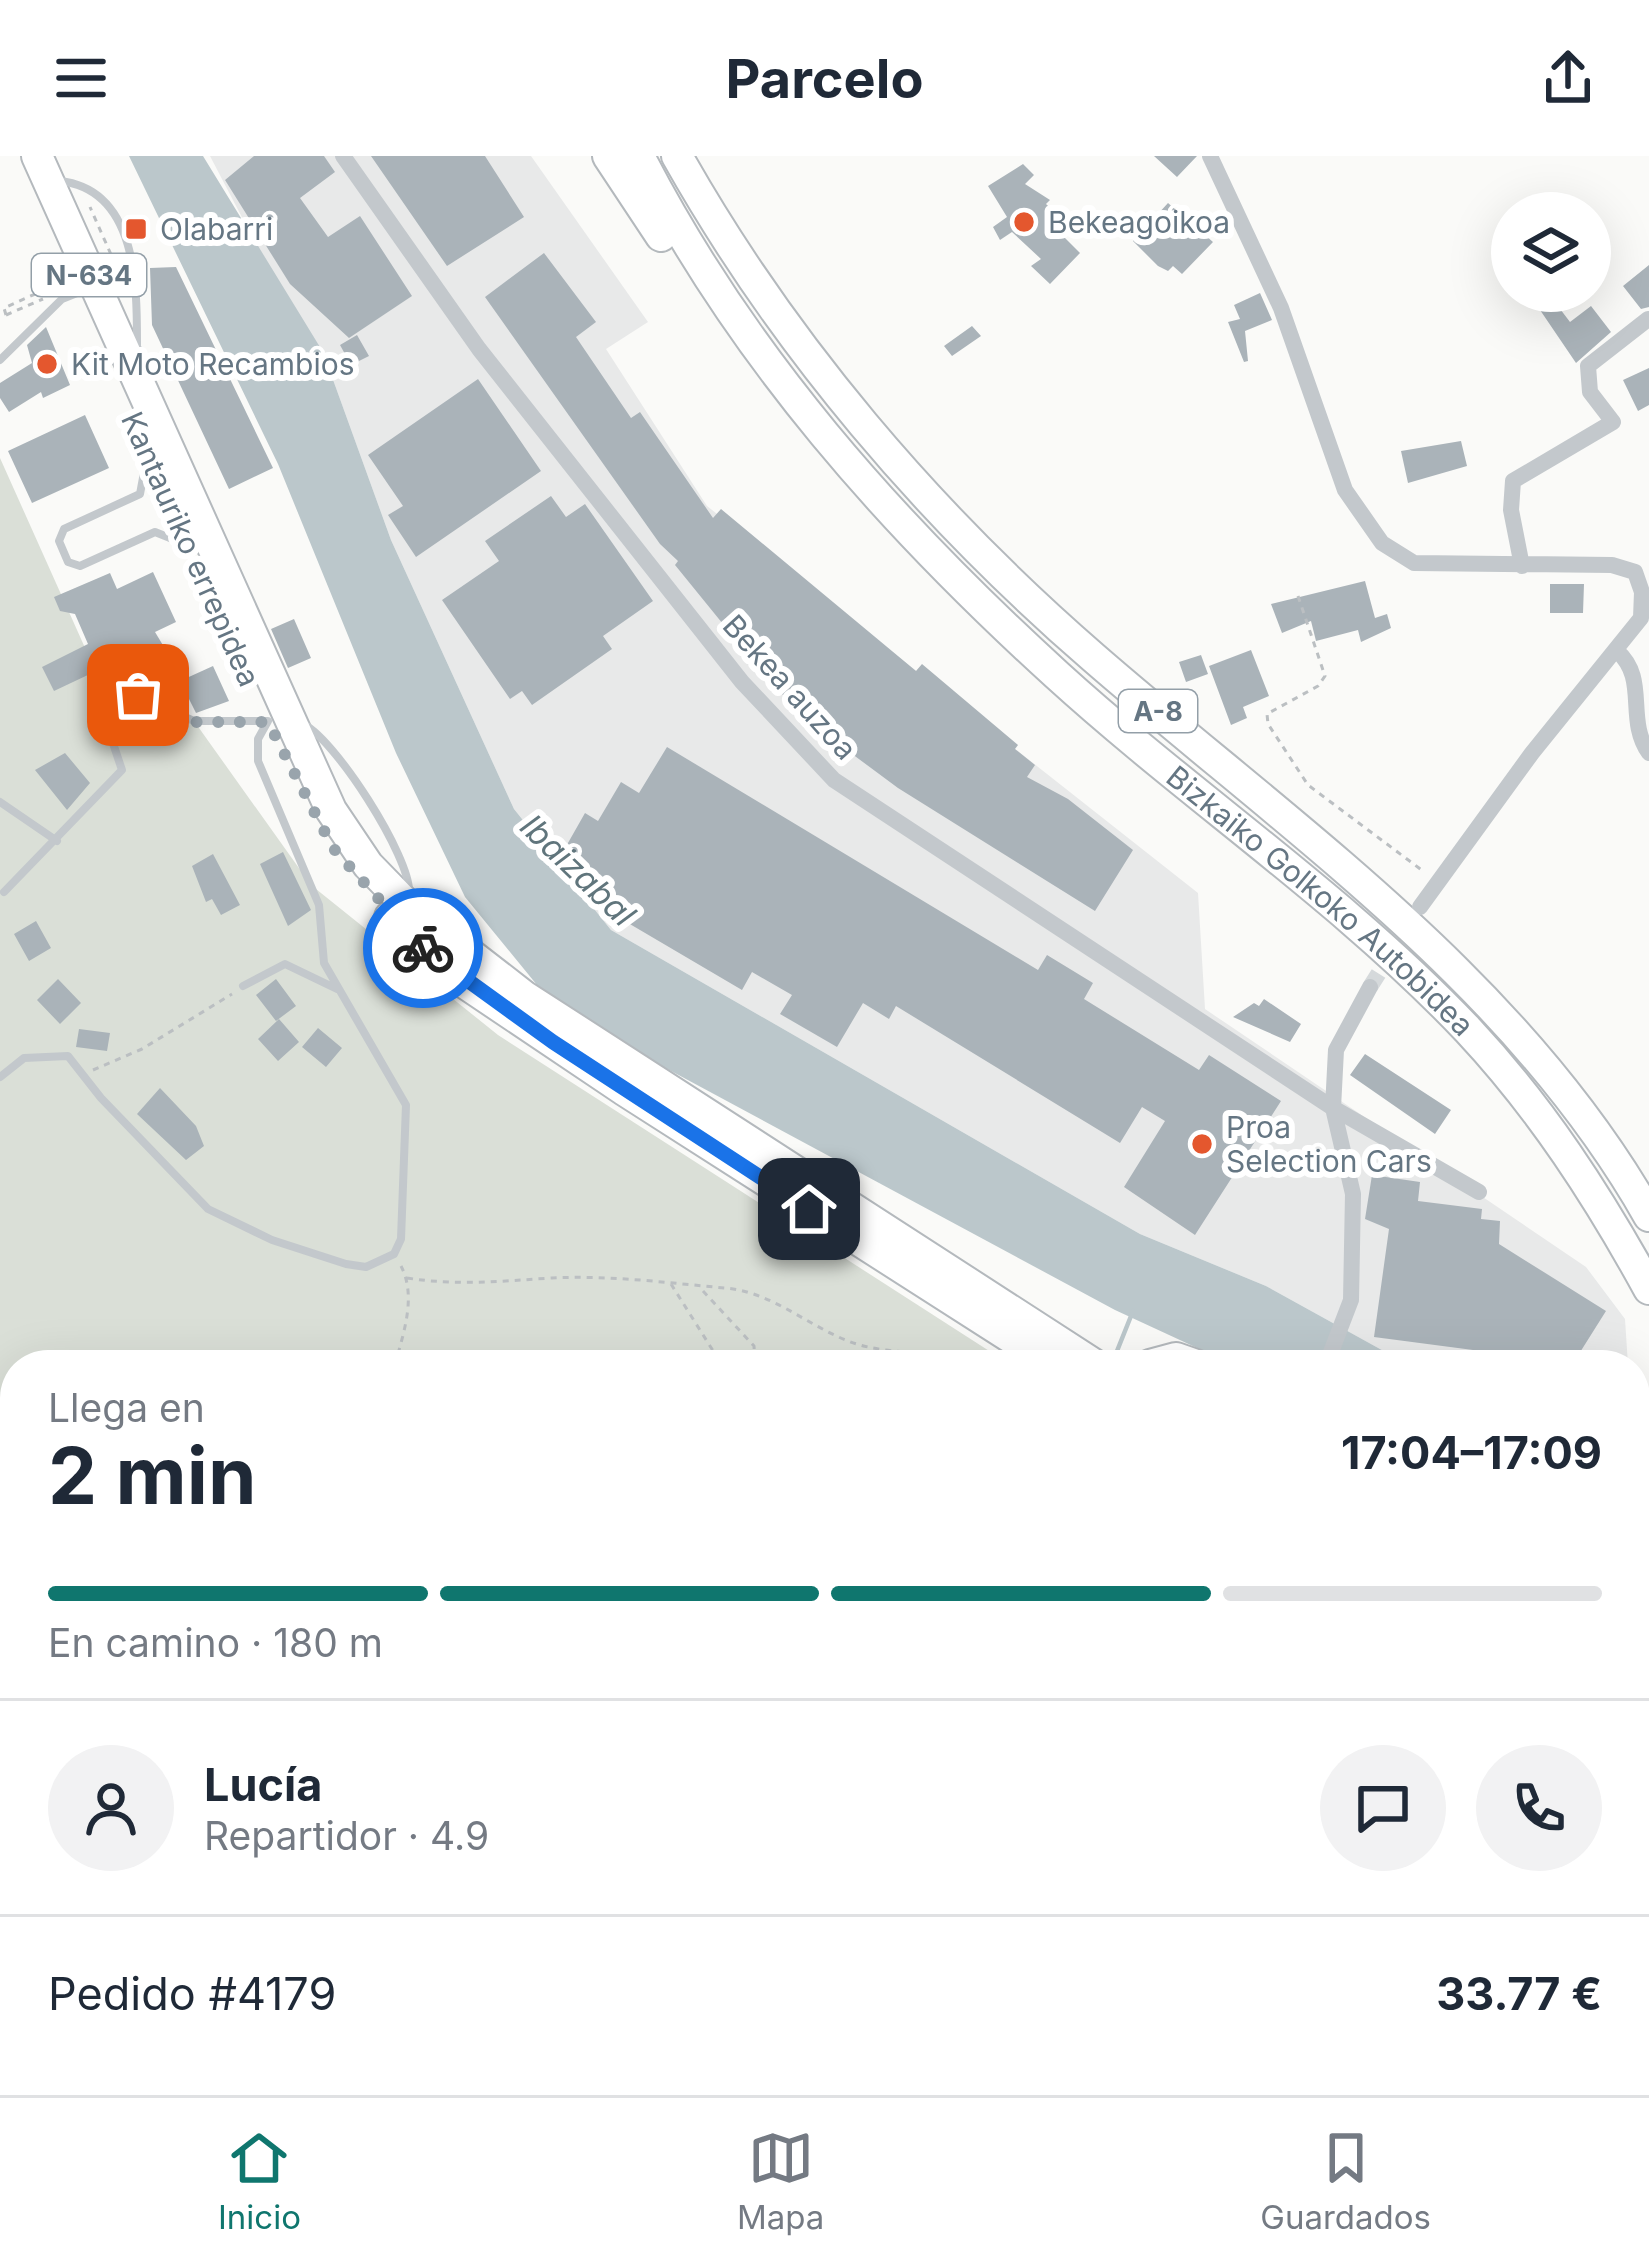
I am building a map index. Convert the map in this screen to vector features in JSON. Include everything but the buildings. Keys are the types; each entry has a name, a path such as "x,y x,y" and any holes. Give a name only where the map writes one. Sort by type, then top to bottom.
{"highway":[{"name":"Kantauriko errepidea","path":"14,156 39,178 68,298 148,451 348,870 447,970 1031,1350"},
{"path":"608,156 677,259 775,375"},
{"name":"Bizkaiko Golkoko Autobidea","path":"639,156 775,375 833,448 951,576 1060,678 1325,897 1468,1031 1572,1159 1649,1289"},
{"name":"Bizkaiko Golkoko Autobidea","path":"685,165 816,367 956,528 1090,656 1357,878 1444,958 1546,1068 1649,1216"},
{"name":"N-634","path":"39,178 129,365 278,719 368,865 408,906 524,996 1072,1350"}],"street":[{"name":"Bekea auzoa","path":"343,156 479,349 742,682 834,780 1333,1108 1479,1192"},
{"path":"1210,156 1281,308 1345,490 1382,543 1414,563 1612,566 1635,572"},
{"path":"1522,566 1511,510 1513,482 1550,454 1613,422 1590,392 1588,366 1648,319"},
{"path":"1635,572 1649,554"},
{"path":"1420,907 1532,753 1641,617 1642,592 1635,572"},
{"path":"1617,651 1638,675 1637,722 1649,754"},
{"path":"1332,1350 1351,1300 1353,1194 1333,1108 1336,1050 1370,987"}],"lane":[{"path":"39,178 80,183 96,192 129,248 137,275 137,352 129,365"},
{"path":"0,360 68,298"},
{"path":"148,451 140,494 64,529 59,541 68,562 80,566 155,532 190,546"},
{"path":"4,892 122,770 97,704 96,693 103,688 161,703 194,722 278,719"},
{"path":"0,1077 24,1058 68,1056 208,1209 230,1222 346,1264 366,1267 394,1254 401,1239 406,1105 324,963 319,905 258,761 258,739 278,719"},
{"path":"0,802 57,841"},
{"path":"244,986 284,964 338,989"}],"path":[{"path":"68,298 56,294 6,315 4,308 113,260 90,207"},
{"path":"1298,596 1324,676 1318,686 1267,714 1268,724 1309,785 1409,857 1435,887"},
{"path":"81,1075 142,1049 244,986"},
{"path":"394,1254 407,1278 408,1316 399,1350"},
{"path":"407,1278 456,1286 550,1278 670,1282 702,1291 725,1288 779,1304 861,1346 887,1350"},
{"path":"670,1282 713,1350"},
{"path":"702,1291 754,1350"}],"shaded area":[{"path":"129,156 203,156 323,352 391,540 514,809 611,930 1140,1234 1266,1286 1382,1350 1202,1350 1115,1310 593,1029 537,985 465,897 396,753 278,464"},
{"path":"210,156 531,156 648,322 606,349 707,506 1198,893 1205,1009 1586,1267 1625,1319 1627,1350 1382,1350 1266,1286 1140,1234 611,930 514,809 391,540 323,352 273,277"},
{"path":"0,458 103,688 194,721 311,885 498,1035 988,1350 0,1350"}],"waterway":[{"path":"1117,1350 1133,1311"}],"tunnel":[{"path":"1370,987 1394,949"}],"way so far":[{"path":"138,695 194,722 237,718 268,722 309,806 348,870 423,948"}],"place":[{"name":"Bekeagoikoa","path":"1024,222"},
{"name":"Olabarri","path":"136,229"},
{"name":"Kit Moto Recambios","path":"47,364"},
{"name":"Proa Selection Cars","path":"1202,1144"}],"route":[{"path":"423,948 447,970 553,1042 809,1209"}],"water label":[{"name":"Ibaizabal","path":"578,870"}]}
